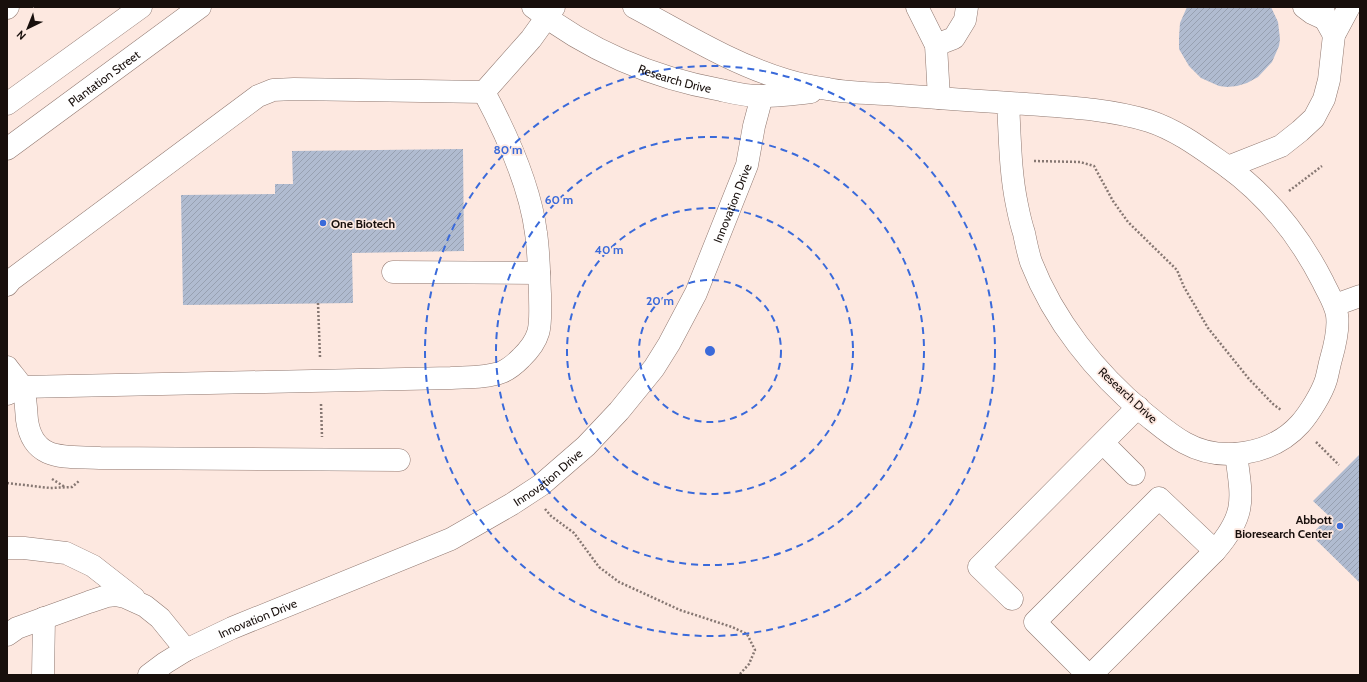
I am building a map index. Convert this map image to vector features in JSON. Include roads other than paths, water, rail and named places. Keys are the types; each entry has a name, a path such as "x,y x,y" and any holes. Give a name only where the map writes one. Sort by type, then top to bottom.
{"street":[{"path":"7,104 141,7"},
{"name":"Plantation Street","path":"7,149 200,7"},
{"name":"Research Drive","path":"634,7 734,60 787,80 833,90 1076,108 1128,116 1152,122 1190,142 1228,167 1265,198 1295,235 1311,259 1335,305 1338,320 1334,349 1325,383 1299,425 1282,438 1266,447 1236,454 1217,454 1196,450 1173,437 1124,396 1102,373 1064,325 1049,300 1030,260 1016,203 1012,172 1008,103"},
{"path":"917,7 936,45 939,98"},
{"path":"936,45 954,38 966,20 967,7"},
{"path":"1304,7 1312,14 1328,20"},
{"path":"1328,20 1349,7"},
{"path":"7,285 11,280 258,96 274,90 294,89 484,92 521,50 544,11"},
{"name":"Research Drive","path":"544,11 571,34 598,48 624,61 684,82 714,89 762,96 833,90"},
{"path":"1228,167 1281,146 1314,118 1324,99 1329,80 1328,20"},
{"path":"15,391 484,377 502,372 515,364 534,344 539,332 540,274 536,232 527,194 516,159 503,128 484,92"},
{"name":"Innovation Drive","path":"149,675 164,663 186,650 238,626 451,539 512,504 564,466 607,424 640,387 669,344 696,293 747,165 754,126 762,96"},
{"path":"393,272 540,274"},
{"path":"1335,305 1360,296"},
{"path":"7,366 33,440 41,450 56,455 94,458 399,460"},
{"path":"1012,599 979,567 1138,407"},
{"path":"1103,443 1134,474"},
{"path":"1215,551 1159,498 1035,622 1090,675 1215,551 1233,527 1241,506 1241,491 1236,454"},
{"path":"7,548 24,548 66,553 93,566 160,618 186,650"},
{"path":"7,635 17,628 93,600 116,595 125,597 145,606"},
{"path":"43,675 44,618"}],"place":[{"name":"One Biotech","path":"323,223"},
{"name":"Abbott Bioresearch Center","path":"1340,526"}]}
